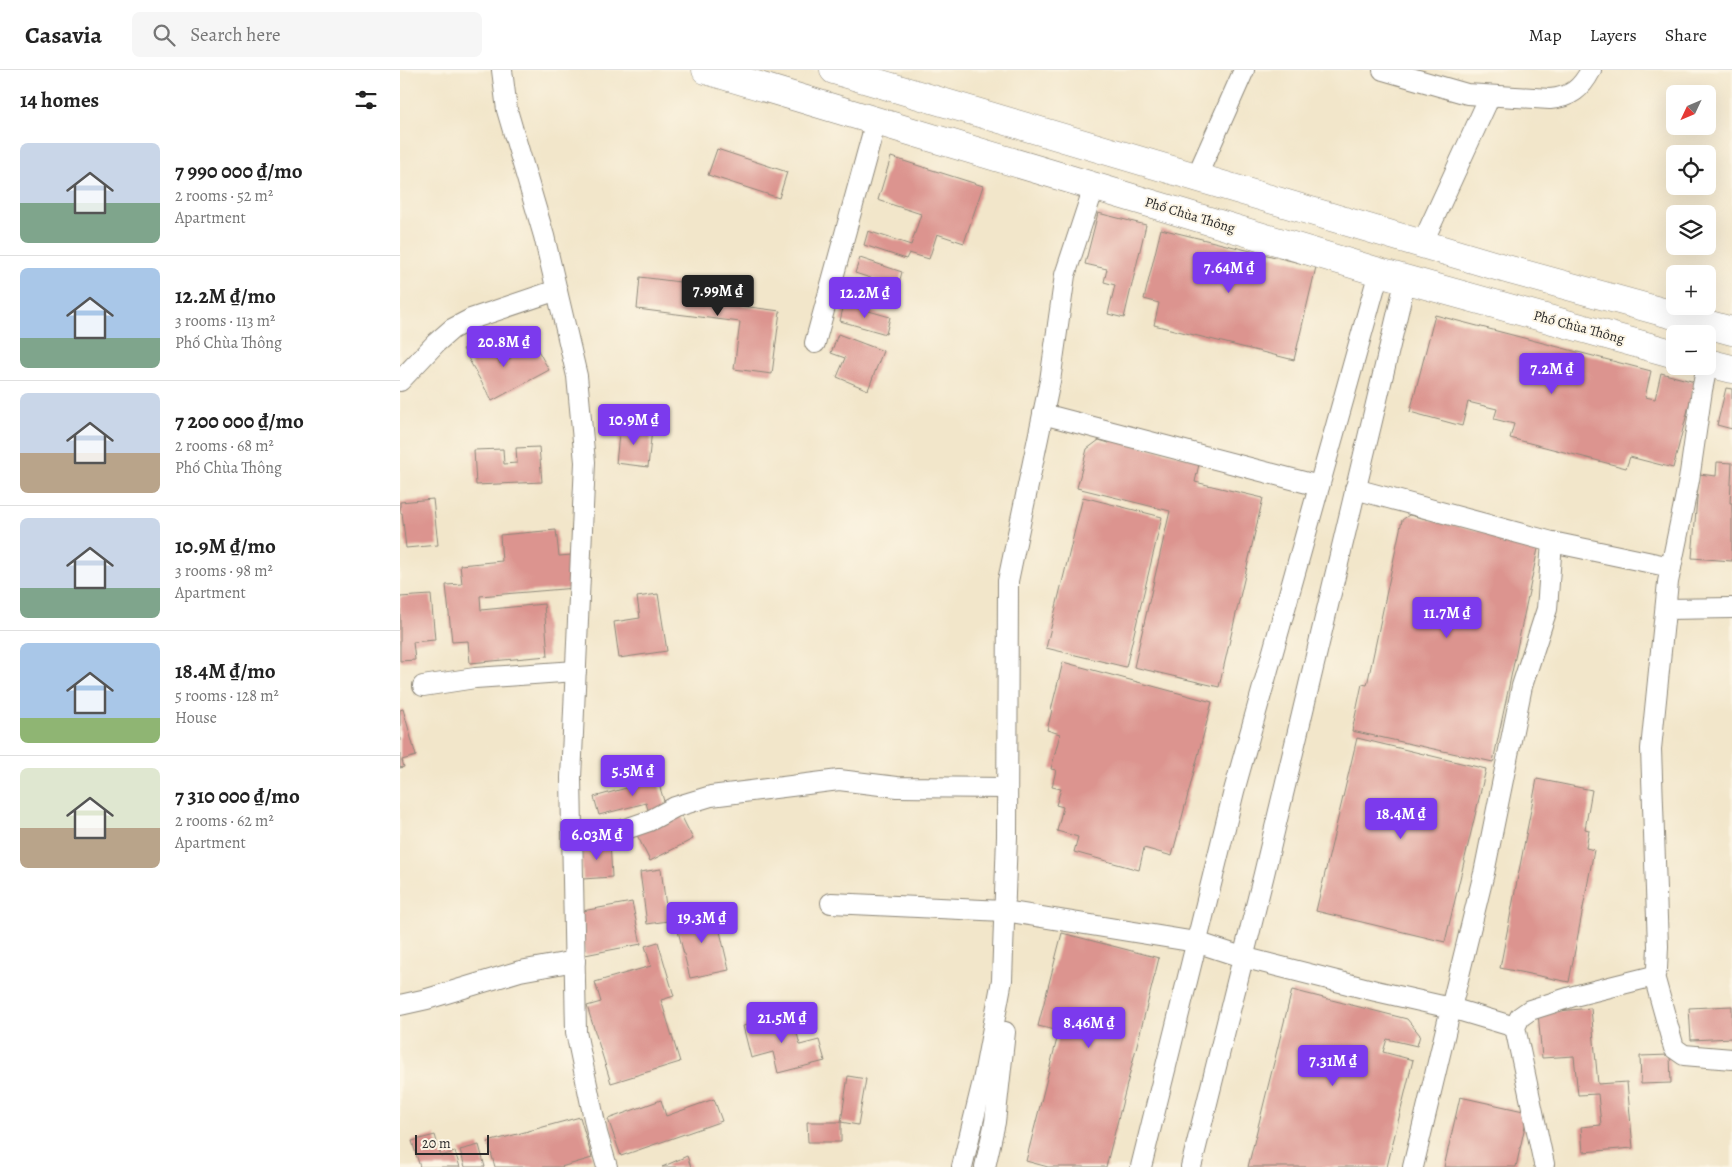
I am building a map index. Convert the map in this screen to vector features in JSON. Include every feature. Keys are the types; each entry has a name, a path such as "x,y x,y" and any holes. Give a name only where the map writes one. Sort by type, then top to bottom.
{"highway":[{"name":"Phố Chùa Thông","path":"706,70 1379,272 1666,351"},
{"path":"834,70 1519,273 1732,331"},
{"path":"1012,162 1021,126"},
{"path":"1716,366 1732,370"}],"street":[{"path":"502,70 507,110 544,236 577,376 585,462 571,778 576,1032 606,1167"},
{"path":"1196,178 1244,70"},
{"path":"1382,70 1467,94 1550,99 1563,98 1574,91 1585,81 1590,70"},
{"path":"1422,244 1490,96"},
{"path":"815,343 876,121"},
{"path":"985,1167 995,1122 1011,912 1007,788 1008,580 1050,381 1065,276 1094,186"},
{"path":"1141,1167 1234,791 1379,272"},
{"path":"1191,1167 1266,864 1406,278"},
{"path":"400,381 452,329 472,319 557,290"},
{"path":"1705,375 1689,480 1672,567 1651,750 1658,946 1657,969 1654,976 1674,1048 1684,1056 1732,1059"},
{"path":"1043,414 1319,486"},
{"path":"1355,489 1552,542 1672,567"},
{"path":"1412,1167 1484,874 1522,686 1547,609 1552,542"},
{"path":"1666,609 1732,608"},
{"path":"423,686 475,678 576,671"},
{"path":"573,839 614,833 650,821 675,807 711,796 839,780 897,787 1007,788"},
{"path":"831,903 1011,912 1196,942 1242,957 1451,1008 1515,1026"},
{"path":"962,1167 983,1081 1002,980 1011,912"},
{"path":"400,1005 427,999 520,971 575,961"},
{"path":"1544,1164 1515,1026 1520,1017 1530,1010 1574,996 1654,976"}],"building":[{"path":"717,149 787,172 779,198 708,175"},
{"path":"891,157 983,186 964,243 937,234 929,259 909,253 906,259 864,245 868,231 911,245 921,214 878,200"},
{"path":"1098,213 1146,225 1124,318 1108,314 1115,285 1104,282 1107,269 1085,264"},
{"path":"1161,229 1316,267 1294,360 1154,325 1159,303 1144,299"},
{"path":"860,258 902,272 898,287 855,273"},
{"path":"640,277 744,290 742,306 780,311 772,374 734,369 740,322 637,309"},
{"path":"844,304 890,317 886,334 840,321"},
{"path":"1435,315 1651,371 1645,397 1655,399 1661,373 1695,382 1673,468 1630,457 1626,468 1510,438 1514,424 1494,419 1497,409 1468,402 1462,426 1410,412"},
{"path":"838,334 883,351 868,390 837,377 845,358 831,353"},
{"path":"485,337 500,364 535,345 549,370 492,401 463,349"},
{"path":"1726,388 1732,389 1732,429 1717,425"},
{"path":"620,425 652,429 648,467 616,463"},
{"path":"1110,439 1200,460 1195,482 1263,498 1219,687 1134,667 1170,511 1077,488 1087,449 1099,440 1109,443"},
{"path":"539,447 542,482 476,485 474,450 503,449 504,464 517,463 516,448"},
{"path":"1717,462 1732,463 1730,503 1732,503 1732,561 1692,558 1699,474 1716,476"},
{"path":"1083,497 1162,517 1126,667 1046,648"},
{"path":"433,499 438,545 406,548 400,502"},
{"path":"1409,515 1539,544 1493,762 1352,731 1362,684 1367,685 1402,520"},
{"path":"556,530 559,556 572,555 575,588 480,596 481,610 544,604 548,656 470,663 468,641 452,642 446,585 462,584 460,565 502,561 500,535"},
{"path":"658,594 667,651 619,658 614,622 640,618 637,597"},
{"path":"431,595 435,640 413,642 415,660 400,661 400,597"},
{"path":"1063,662 1212,702 1172,856 1144,848 1139,870 1074,852 1078,837 1057,831 1063,807 1056,805 1061,789 1052,787 1056,770 1051,769 1060,734 1047,730"},
{"path":"403,709 416,756 402,760 404,767 400,768 400,710"},
{"path":"1357,738 1486,769 1445,942 1316,911"},
{"path":"656,774 666,808 649,813 646,803 599,815 594,797 641,784 639,778"},
{"path":"1537,779 1592,790 1585,829 1589,830 1586,848 1594,850 1569,982 1500,968"},
{"path":"679,811 693,839 650,861 636,833"},
{"path":"610,842 612,877 583,879 581,844"},
{"path":"661,869 668,921 647,924 640,872"},
{"path":"632,902 641,944 585,955 577,912"},
{"path":"715,910 729,970 690,978 675,919"},
{"path":"1062,933 1159,958 1106,1167 1048,1167 1026,1161 1059,1031 1038,1026"},
{"path":"658,942 674,996 661,1000 680,1062 611,1083 587,1006 601,1002 595,982 651,966 645,946"},
{"path":"1292,990 1407,1019 1420,1035 1417,1046 1387,1039 1383,1052 1413,1060 1387,1167 1248,1167"},
{"path":"1732,1006 1732,1038 1691,1040 1689,1008"},
{"path":"1591,1008 1598,1084 1627,1082 1633,1148 1583,1152 1581,1127 1601,1125 1598,1094 1578,1095 1574,1056 1542,1058 1538,1013"},
{"path":"792,1014 800,1045 819,1040 825,1061 778,1073 773,1052 751,1058 743,1026"},
{"path":"1670,1055 1671,1083 1641,1084 1640,1056"},
{"path":"848,1076 866,1079 858,1125 841,1122"},
{"path":"1460,1097 1528,1112 1516,1167 1444,1167"},
{"path":"714,1099 722,1121 621,1156 608,1119 661,1100 666,1116"},
{"path":"580,1117 592,1158 561,1167 495,1167 488,1142"},
{"path":"807,1122 841,1122 841,1142 808,1142"},
{"path":"435,1135 441,1156 455,1152 460,1167 420,1167 412,1141"},
{"path":"479,1145 485,1167 465,1167 460,1150"},
{"path":"687,1156 691,1167 662,1167"}]}
